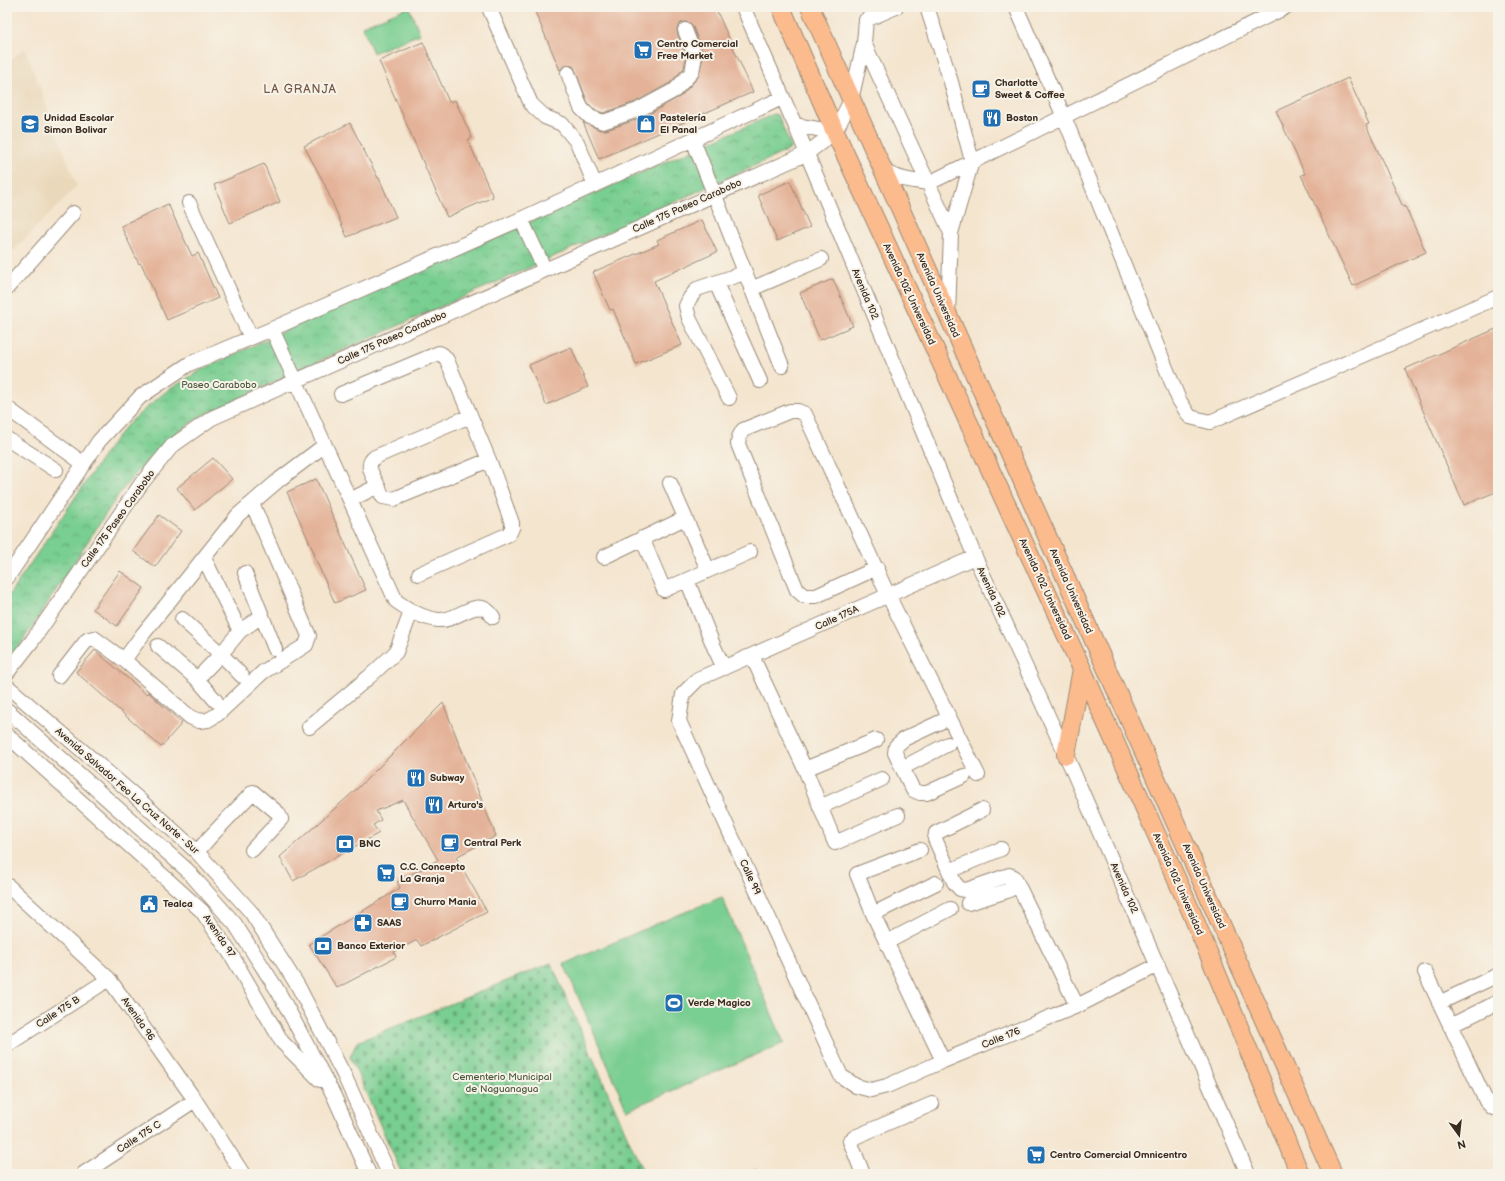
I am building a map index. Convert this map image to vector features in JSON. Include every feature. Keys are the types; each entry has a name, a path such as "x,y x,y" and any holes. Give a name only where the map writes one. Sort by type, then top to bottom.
{"main road":[{"name":"Avenida 102 Universidad","path":"781,7 834,132 1082,669 1190,909 1300,1174"},
{"name":"Avenida Universidad","path":"810,7 1333,1174"},
{"path":"1066,756 1082,669"}],"street":[{"name":"Avenida 102","path":"743,7 975,557 1066,756 1248,1174"},
{"path":"867,13 896,7"},
{"path":"927,7 951,82 972,162 952,233 948,316"},
{"path":"1016,7 1064,117 1179,400 1190,417 1210,422 1498,297"},
{"path":"882,170 892,176 908,181 929,183 1286,7"},
{"path":"490,10 531,104 545,117 562,124 577,142 595,185"},
{"name":"Calle 175 Paseo Carabobo","path":"7,672 32,641 140,484 172,446 212,418 806,154 834,132 851,100 864,43 867,13"},
{"path":"568,73 581,108 590,117 603,122 638,110 675,90 692,72 695,56 685,30"},
{"path":"864,43 952,233"},
{"path":"7,578 99,441 140,397 189,364 521,219 782,98"},
{"path":"794,125 834,132"},
{"path":"693,140 744,273 782,366"},
{"path":"189,203 251,338"},
{"path":"7,288 73,213"},
{"path":"521,219 545,270"},
{"path":"751,289 821,259"},
{"path":"729,398 689,318 686,306 697,289 744,273"},
{"path":"716,283 760,381"},
{"path":"272,329 396,601 412,612 440,620 448,619 475,608 483,607 489,610 493,617"},
{"path":"341,394 439,353 447,360 489,460 512,523 512,528 509,534 419,574"},
{"path":"7,408 84,464"},
{"path":"877,568 816,596 804,596 797,590 738,444 739,437 743,430 790,412 798,411 805,414 877,568 888,595 978,775"},
{"path":"470,416 370,460 369,465 378,486 383,497 394,499 489,460"},
{"path":"7,439 56,470"},
{"path":"124,660 238,515 280,479 324,445"},
{"path":"670,483 708,570"},
{"path":"350,500 378,486"},
{"path":"59,676 87,640 94,638 124,660 190,717 199,721 208,720 218,714 234,697 263,672 306,645 309,636 252,503"},
{"path":"604,557 685,518"},
{"path":"642,538 664,590 750,552"},
{"name":"Calle 175A","path":"698,679 975,557"},
{"path":"204,558 240,631"},
{"path":"246,573 275,649"},
{"path":"687,580 724,668"},
{"path":"309,727 370,677 396,652 412,612"},
{"path":"197,679 240,631 262,616"},
{"path":"182,620 221,654 242,676"},
{"path":"158,646 197,679 216,701"},
{"path":"752,656 805,769 835,843 898,815"},
{"name":"Calle 99","path":"698,679 683,694 679,720 842,1076"},
{"name":"Avenida Salvador Feo La Cruz Norte - Sur","path":"7,686 134,795 197,852 251,912 298,986 344,1075 389,1174"},
{"name":"Avenida Salvador Feo La Cruz Norte - Sur","path":"7,710 187,870 235,924 278,991 333,1094 369,1174"},
{"path":"949,718 904,739 896,746 895,753 913,790 920,793 927,793 964,776"},
{"name":"Avenida 97","path":"7,735 202,911 232,956 282,1042 333,1094"},
{"path":"805,769 876,740"},
{"path":"902,768 948,744"},
{"path":"820,807 882,779"},
{"path":"197,852 253,792 278,813 281,819 252,850"},
{"path":"982,810 936,833 935,839 954,882 960,889 966,890 1009,875 1014,877 1077,1006"},
{"path":"950,871 1001,849"},
{"path":"920,850 857,874 873,914 943,1061"},
{"path":"873,914 936,883"},
{"name":"Avenida 96","path":"7,885 109,978 196,1100 243,1174"},
{"path":"968,903 1007,891 1018,885"},
{"path":"886,942 950,909"},
{"name":"Calle 176","path":"842,1076 856,1086 871,1090 887,1086 943,1061 1077,1006 1158,965"},
{"path":"1425,972 1486,1101 1493,1108 1498,1108"},
{"path":"1439,1003 1498,975"},
{"name":"Calle 175 B","path":"7,1046 109,978"},
{"path":"1450,1026 1498,1002"},
{"name":"Calle 175 C","path":"83,1174 196,1100"},
{"path":"863,1174 850,1141 855,1137 932,1104"}],"shaded area":[{"name":"Unidad Escolar Simon Bolivar","path":"25,48 77,186 7,257 7,63"}],"green space":[{"path":"409,7 420,34 373,53 362,26"},
{"name":"Paseo Carabobo","path":"774,114 778,115 791,147 789,150 323,359 199,417 174,435 152,455 121,491 14,654 7,657 7,598 110,446 126,426 164,393 201,370 308,320"},
{"name":"Verde Magico","path":"722,897 784,1043 627,1110 564,964"},
{"name":"Cementerio Municipal de Naguanagua","path":"551,963 644,1174 402,1174 350,1057 357,1042"},
{"path":"755,1170 786,1174 729,1174"}],"building":[{"name":"Centro Comercial Free Market","path":"533,7 715,7 753,92 599,159 583,122 600,130 606,130 642,118 681,96 698,77 703,58 703,53 693,27 690,23 682,22 677,28 677,33 686,57 684,68 670,83 635,102 603,113 595,110 588,103 574,67 565,65 560,70"},
{"path":"423,42 449,102 455,100 472,138 468,140 493,197 447,217 379,61"},
{"path":"1348,78 1369,124 1366,125 1403,207 1405,206 1426,252 1353,286 1301,175 1305,174 1276,111"},
{"path":"350,123 379,178 396,217 347,237 324,183 304,146"},
{"path":"264,164 280,202 230,223 214,185"},
{"path":"790,181 810,227 777,241 758,195"},
{"path":"168,204 192,256 198,253 218,298 167,320 141,263 139,264 121,226"},
{"path":"702,220 717,252 654,281 682,345 636,364 613,309 610,310 593,272 659,244 657,240"},
{"path":"833,279 853,326 820,340 800,293"},
{"path":"1498,328 1498,491 1464,505 1405,369"},
{"path":"571,347 588,387 546,405 529,365"},
{"path":"213,458 232,479 195,510 177,488"},
{"path":"316,479 366,590 335,603 287,492"},
{"path":"159,515 181,531 155,567 133,551"},
{"path":"120,571 144,588 117,626 93,609"},
{"path":"95,650 146,694 148,692 182,723 161,747 76,672"},
{"path":"443,703 496,836 456,857 487,912 421,946 417,940 394,952 396,957 337,988 309,944 400,888 397,882 438,860 403,800 376,811 381,820 373,825 379,833 293,881 280,857 359,787"}],"place":[{"name":"Centro Comercial Free Market","path":"643,50"},
{"name":"Charlotte Sweet & Coffee","path":"981,89"},
{"name":"Boston","path":"992,118"},
{"name":"Unidad Escolar Simon Bolivar","path":"30,124"},
{"name":"Pastelería El Panal","path":"646,124"},
{"name":"Subway","path":"416,778"},
{"name":"Arturo's","path":"434,805"},
{"name":"Central Perk","path":"450,843"},
{"name":"BNC","path":"345,844"},
{"name":"C.C. Concepto La Granja","path":"386,873"},
{"name":"Churro Mania","path":"400,902"},
{"name":"Tealca","path":"149,904"},
{"name":"SAAS","path":"363,923"},
{"name":"Banco Exterior","path":"323,946"},
{"name":"Verde Magico","path":"674,1003"},
{"name":"Centro Comercial Omnicentro","path":"1036,1155"}],"district":[{"name":"LA GRANJA","path":"300,89"}]}
